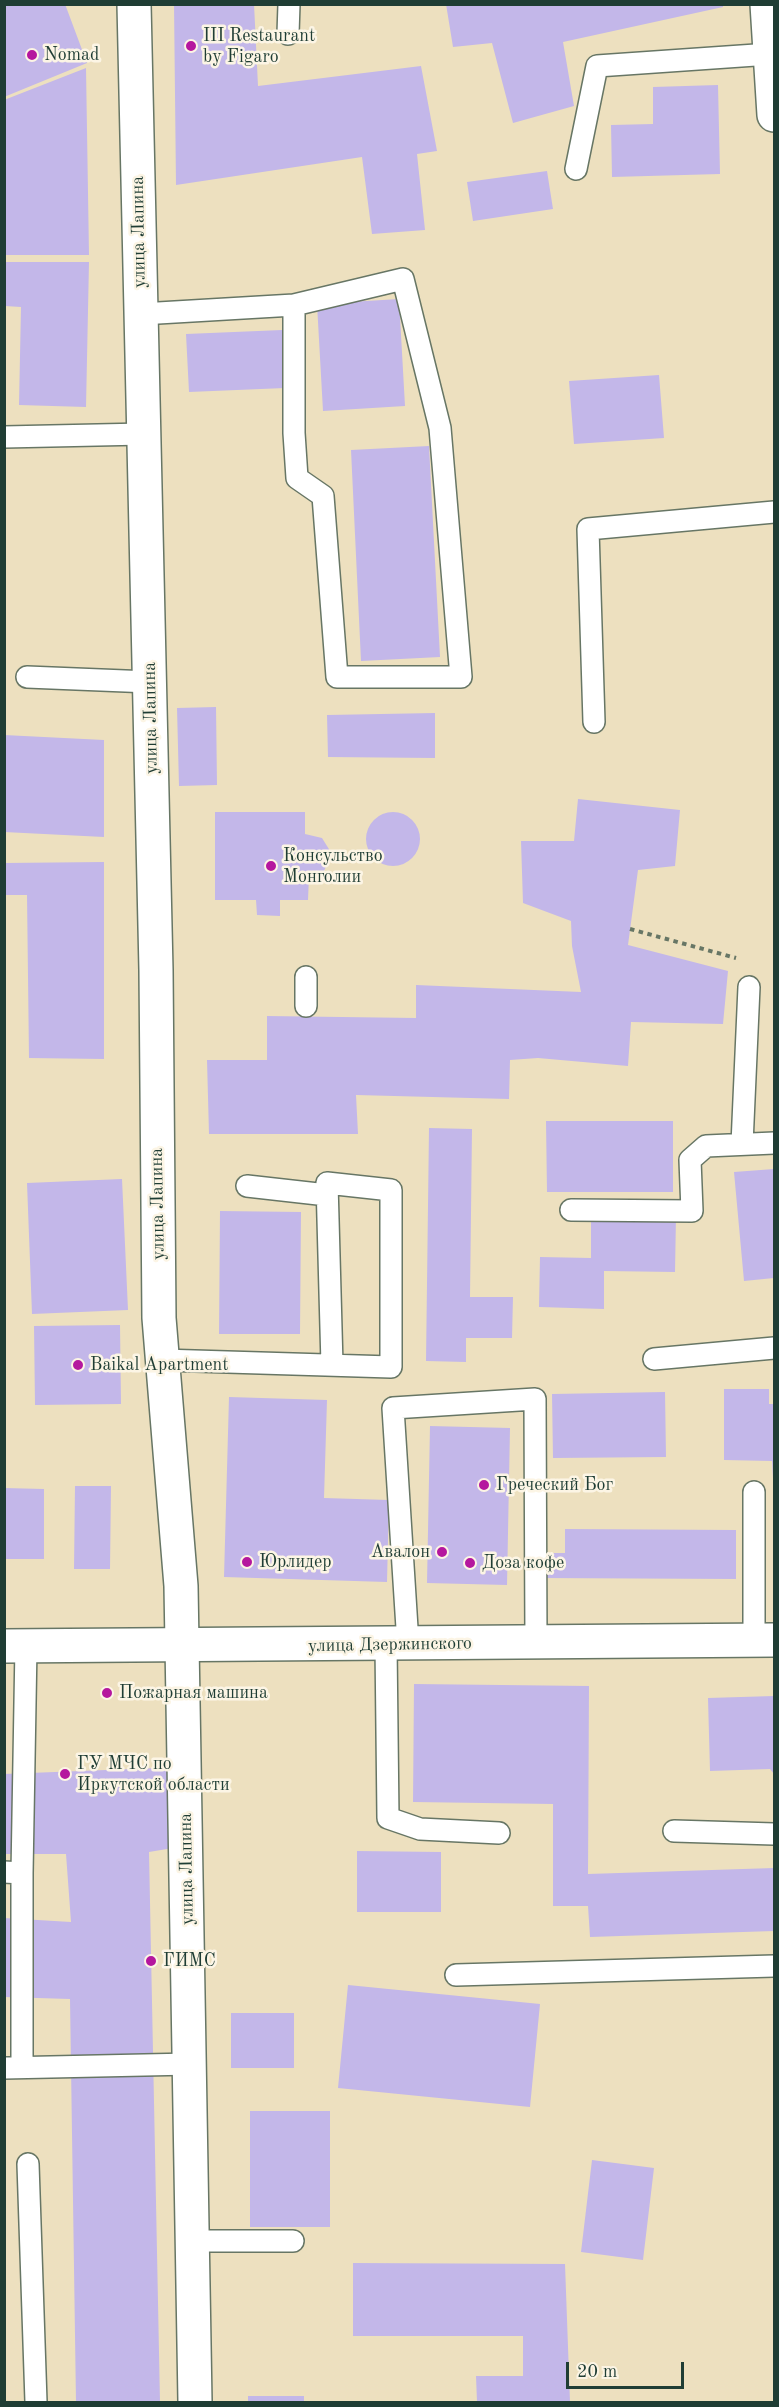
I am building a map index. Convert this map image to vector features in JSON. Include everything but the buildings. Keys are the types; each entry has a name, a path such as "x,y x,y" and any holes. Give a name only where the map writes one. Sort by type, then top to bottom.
{"street":[{"name":"улица Лапина","path":"134,4 156,970 159,1318 181,1586 191,2064 190,2241 195,2403"},
{"path":"767,4 774,115"},
{"name":"улица Дзержинского","path":"15,1646 183,1647 764,1640"}],"lane":[{"path":"288,34 290,4"},
{"path":"576,169 597,66 770,54"},
{"path":"141,314 294,305 403,279 440,428 462,677 337,677 323,496 297,478 294,433 294,305"},
{"path":"4,437 144,435"},
{"path":"594,722 588,529 774,512"},
{"path":"27,677 150,682"},
{"path":"306,977 306,1006"},
{"path":"742,1144 749,987"},
{"path":"571,1210 693,1211 690,1160 706,1146 774,1143"},
{"path":"162,1360 391,1367 391,1190 327,1183 332,1365"},
{"path":"247,1186 327,1195"},
{"path":"654,1359 774,1348"},
{"path":"499,1833 420,1829 388,1818 397,1644 393,1408 535,1399 536,1643"},
{"path":"754,1492 764,1640"},
{"path":"15,1646 13,2068 191,2064"},
{"path":"674,1831 774,1834"},
{"path":"456,1975 774,1966"},
{"path":"28,2164 36,2403"},
{"path":"190,2241 293,2241"}],"path":[{"path":"630,929 736,958 749,987"}],"place":[{"name":"III Restaurant by Figaro","path":"191,46"},
{"name":"Nomad","path":"32,55"},
{"name":"Консульство Монголии","path":"271,866"},
{"name":"Baikal Apartment","path":"78,1365"},
{"name":"Греческий Бог","path":"484,1485"},
{"name":"Авалон","path":"442,1552"},
{"name":"Юрлидер","path":"247,1562"},
{"name":"Доза кофе","path":"470,1563"},
{"name":"Пожарная машина","path":"107,1693"},
{"name":"ГУ МЧС по Иркутской области","path":"65,1774"},
{"name":"ГИМС","path":"151,1961"}]}
